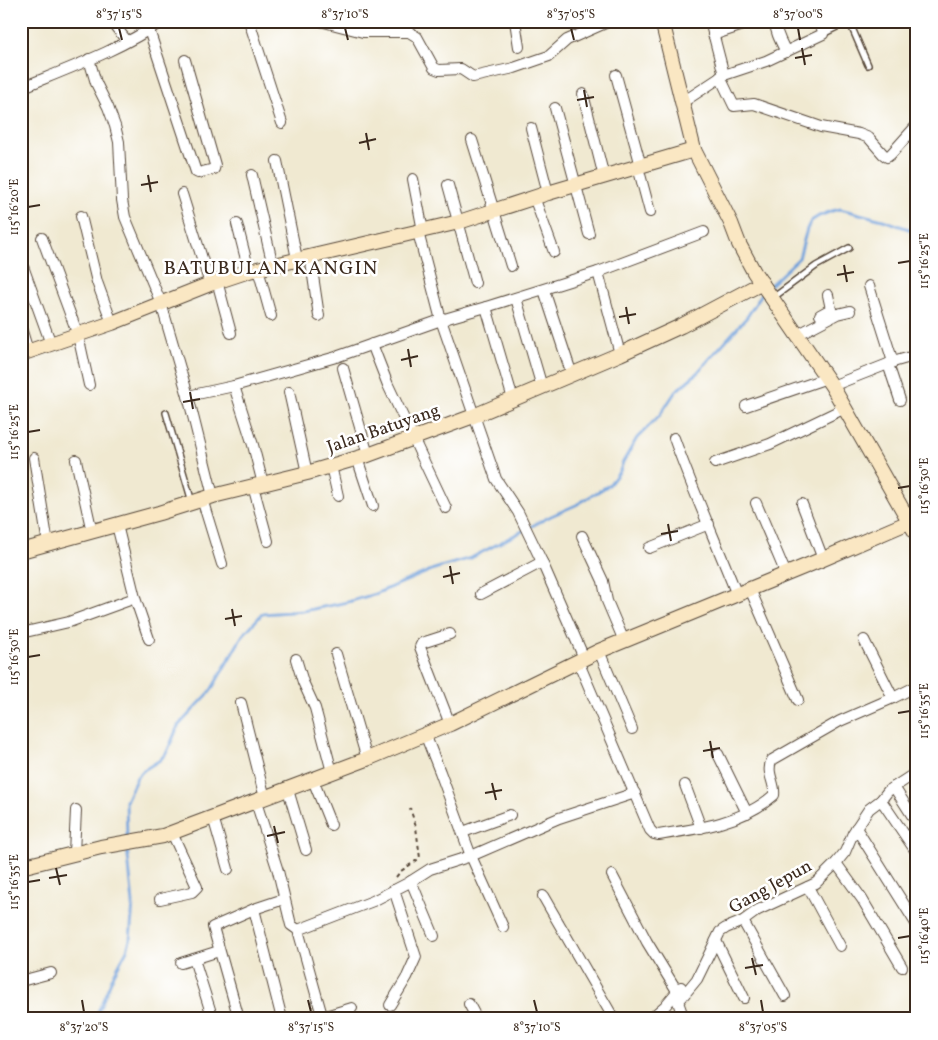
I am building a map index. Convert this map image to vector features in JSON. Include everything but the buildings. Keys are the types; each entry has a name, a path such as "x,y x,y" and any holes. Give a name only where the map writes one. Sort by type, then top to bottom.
{"street":[{"path":"111,21 127,41"},
{"path":"143,21 196,172 198,173 214,169 215,164 185,60"},
{"path":"21,88 147,32 162,21"},
{"path":"249,21 282,123"},
{"path":"320,21 363,32 409,32 418,37 434,68 439,70 461,69 473,77 514,68 549,56 567,40 610,21"},
{"path":"515,21 519,47"},
{"path":"662,21 694,150 731,223 739,244 765,287 830,382 913,520 917,535"},
{"path":"710,21 722,76 734,106 754,104 821,127 864,136 883,154 889,156 917,125"},
{"path":"776,21 775,26 779,40 786,52"},
{"path":"683,102 722,76 766,61 822,34 822,28 818,21"},
{"path":"713,35 752,22"},
{"path":"89,59 96,83 115,126 119,142 122,200 125,217 161,302 188,396 203,499 222,564"},
{"path":"616,75 650,212"},
{"path":"583,94 604,176"},
{"path":"555,108 589,234"},
{"path":"531,128 541,195 554,252"},
{"path":"472,140 511,266"},
{"path":"21,328 25,353 112,323 213,282 304,257 459,222 541,195 694,150"},
{"path":"277,161 319,316"},
{"path":"252,175 272,266"},
{"path":"412,178 420,232 441,320 496,479 522,521 542,562 650,830 654,834 701,828 747,813 774,796 775,791 769,769 772,760 840,721 917,686"},
{"path":"448,185 475,284"},
{"path":"182,194 231,333"},
{"path":"81,216 97,282 112,323"},
{"path":"237,224 271,316"},
{"path":"188,396 234,386 336,358 441,320 598,272 704,232"},
{"path":"42,238 78,335 89,385"},
{"path":"21,261 51,344"},
{"path":"598,272 620,354"},
{"path":"869,286 900,400"},
{"name":"Jalan Batuyang","path":"21,551 363,456 474,415 572,375 681,326 740,294 765,287"},
{"path":"544,290 572,375"},
{"path":"795,332 831,309 828,295"},
{"path":"516,298 542,387"},
{"path":"486,307 513,399"},
{"path":"795,332 837,314 850,311"},
{"path":"372,344 388,385 446,508"},
{"path":"746,406 917,355"},
{"path":"343,368 373,506"},
{"path":"234,386 253,445 268,541"},
{"path":"289,392 307,473"},
{"path":"715,464 770,444 845,408"},
{"path":"674,438 688,478 709,524 736,595"},
{"path":"34,458 48,544"},
{"path":"76,460 92,532"},
{"path":"331,466 338,496"},
{"path":"756,503 786,574"},
{"path":"802,504 823,559"},
{"path":"21,867 74,853 172,833 288,790 450,724 599,651 913,520"},
{"path":"649,548 709,524"},
{"path":"117,525 135,598 149,639"},
{"path":"582,536 603,581 607,601 624,641"},
{"path":"482,594 542,562"},
{"path":"750,589 798,700"},
{"path":"21,633 69,622 135,598"},
{"path":"450,634 422,643 420,647 450,724"},
{"path":"864,640 893,698"},
{"path":"599,651 632,729"},
{"path":"336,654 367,759"},
{"path":"296,660 303,682 316,708 332,772"},
{"path":"241,703 260,800 284,899 292,925 298,930 323,1018 352,1008"},
{"path":"425,734 471,856 503,927"},
{"path":"718,754 747,813"},
{"name":"Gang Jepun","path":"684,1019 678,1002 689,986 697,979 720,932 822,877 836,864 845,852 852,833 869,809 894,787 917,772"},
{"path":"313,780 331,825"},
{"path":"685,785 701,828"},
{"path":"894,787 917,823"},
{"path":"288,790 306,850"},
{"path":"298,930 373,900 430,869 471,856 559,818 635,793"},
{"path":"881,800 917,853"},
{"path":"74,853 76,810"},
{"path":"462,832 510,814"},
{"path":"213,817 228,869"},
{"path":"856,828 917,925"},
{"path":"160,899 192,892 197,887 172,833"},
{"path":"836,864 862,899 902,967"},
{"path":"612,875 647,942 677,991"},
{"path":"411,881 434,936"},
{"path":"808,886 840,946"},
{"path":"390,1005 408,978 416,957 394,890"},
{"path":"543,896 614,1019"},
{"path":"239,1019 212,927 254,909 284,899"},
{"path":"254,909 282,1019"},
{"path":"743,921 785,996"},
{"path":"716,942 744,998"},
{"path":"181,962 219,951"},
{"path":"194,959 213,1019"},
{"path":"21,981 52,973"},
{"path":"650,1019 665,1006 682,986 689,986"},
{"path":"469,1004 477,1019"}],"lane":[{"path":"578,21 583,33"},
{"path":"822,34 849,21 868,65"},
{"path":"765,287 811,269 849,248"},
{"path":"166,413 203,499"}],"path":[{"path":"396,879 401,871 420,858 416,827 410,808"}],"waterway":[{"path":"769,286 799,258 811,221 832,211 840,209 883,220 917,232"},
{"path":"127,838 126,801 137,777 160,760 167,752 178,726 210,692 243,635 262,614 303,611 348,602 375,594 434,569 471,558 576,505 609,485 620,471 637,438 660,415 676,391 697,373 747,317 763,292"},
{"path":"95,1019 130,940 133,903 127,847"}],"district":[{"name":"BATUBULAN KANGIN","path":"271,267"}]}
